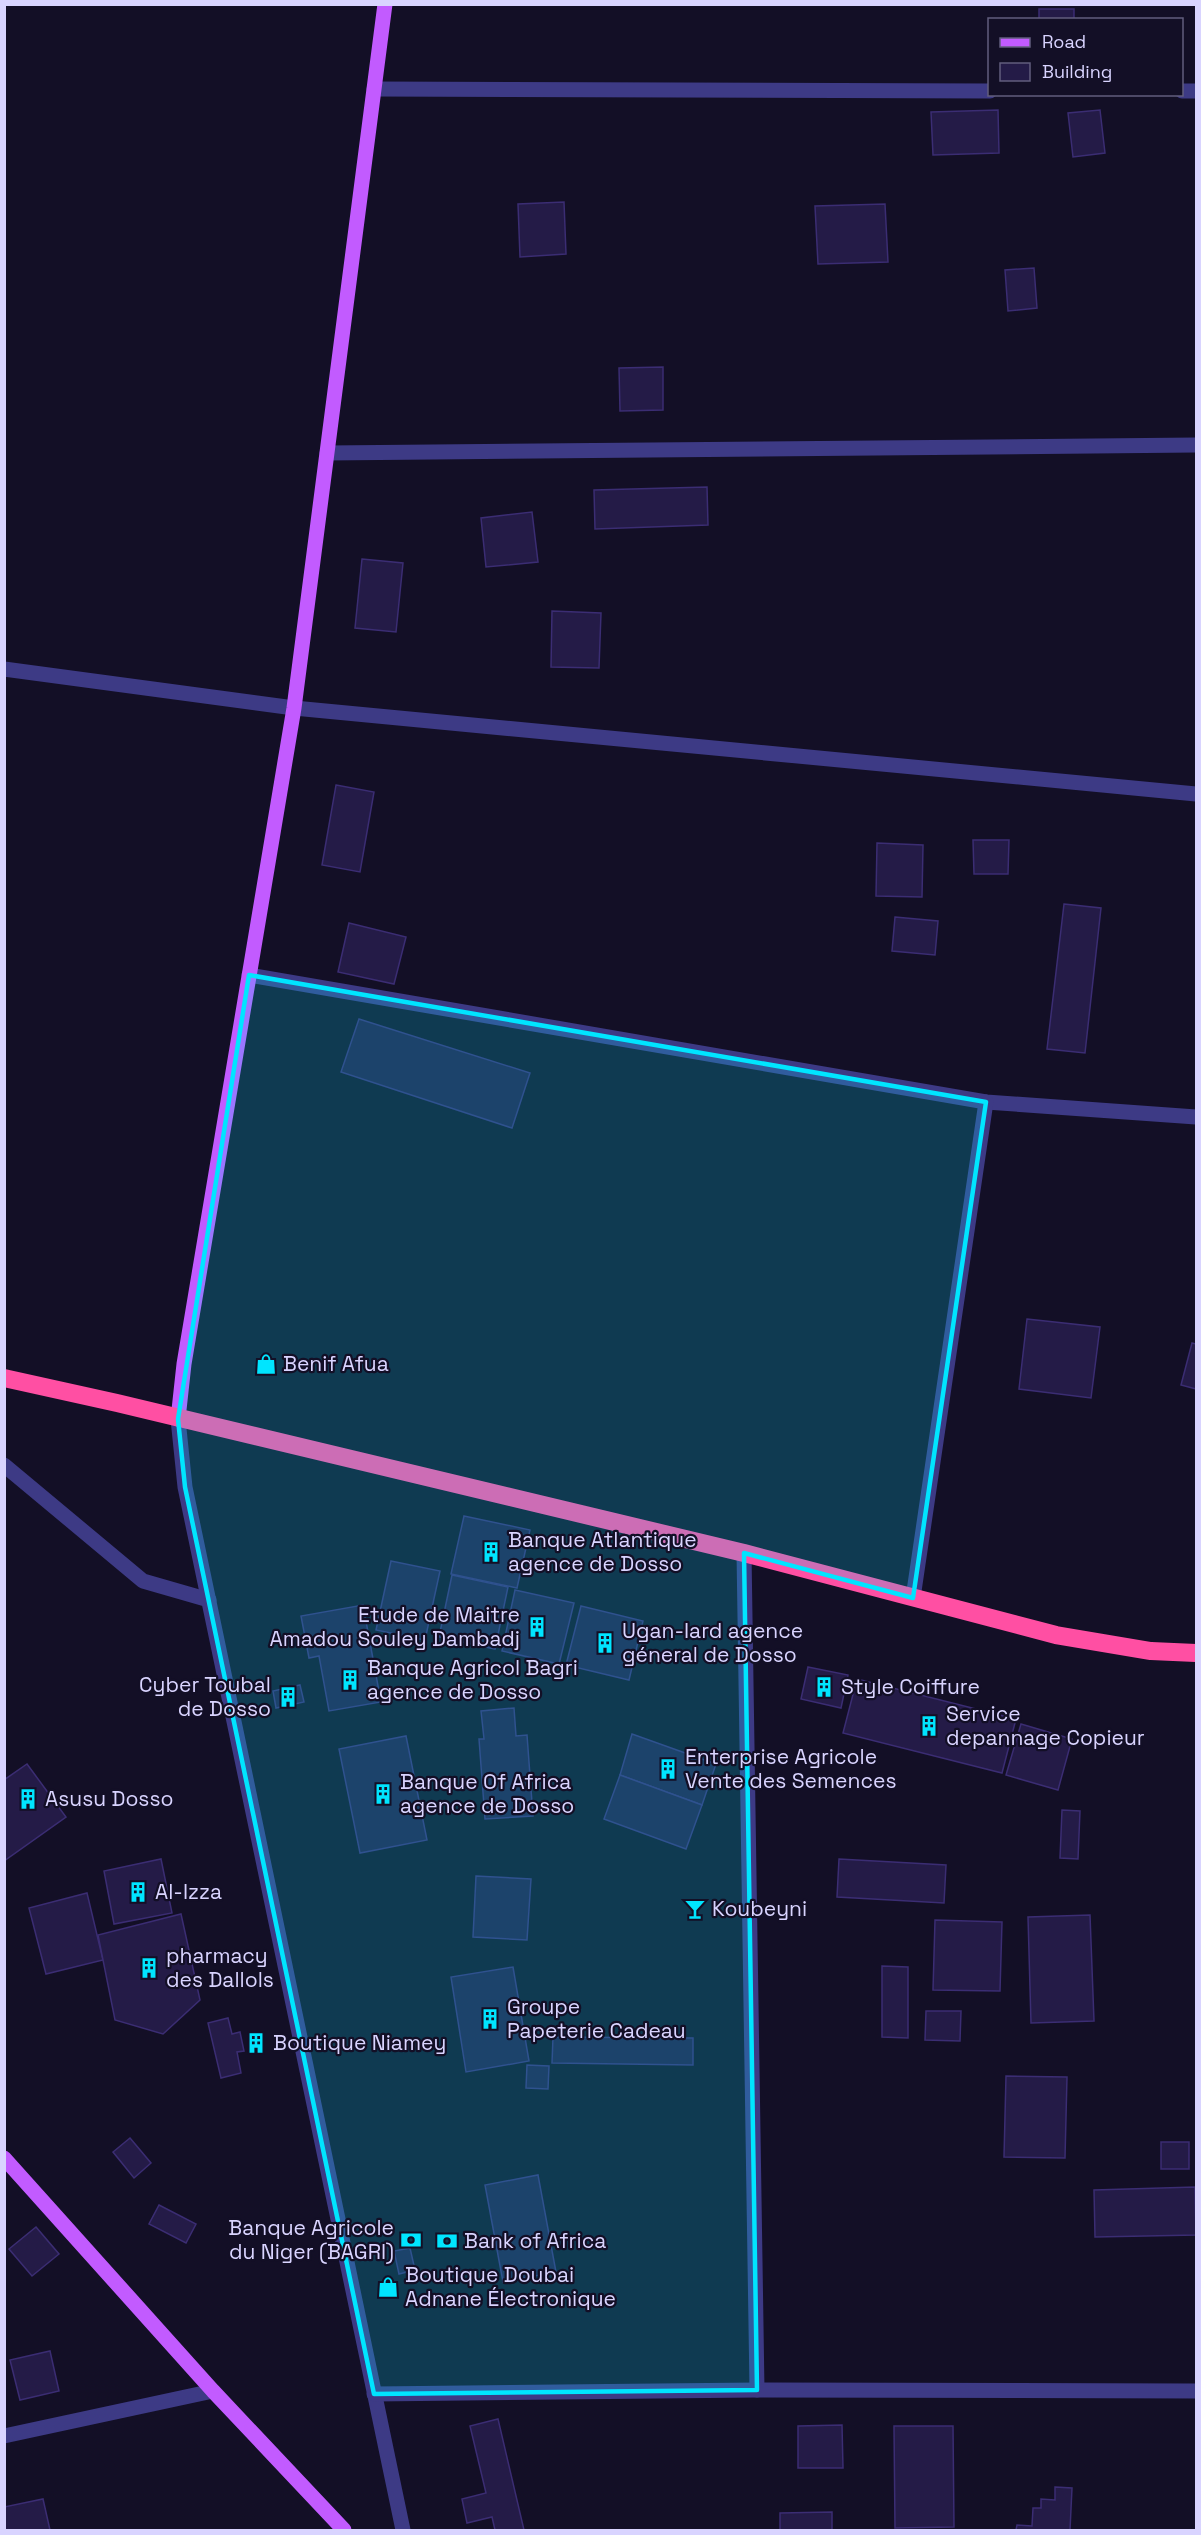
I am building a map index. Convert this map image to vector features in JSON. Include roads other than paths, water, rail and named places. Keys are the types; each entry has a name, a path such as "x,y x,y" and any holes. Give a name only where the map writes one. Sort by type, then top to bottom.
{"highway":[{"path":"4,1378 744,1553 1056,1635 1151,1651 1197,1653"}],"main road":[{"path":"178,1419 184,1364 294,708 386,4"},
{"path":"4,2158 213,2391 344,2530"}],"street":[{"path":"374,88 988,90"},
{"path":"327,453 1197,445"},
{"path":"4,669 294,708 1197,794"},
{"path":"249,975 986,1102 1197,1118"},
{"path":"913,1598 986,1102"},
{"path":"178,1419 186,1487 403,2530"},
{"path":"4,1465 143,1581 209,1600"},
{"path":"744,1553 757,2390"},
{"path":"374,2394 757,2390 1197,2391"},
{"path":"4,2436 213,2391"}],"place":[{"name":"Benif Afua","path":"266,1364"},
{"name":"Banque Atlantique agence de Dosso","path":"491,1552"},
{"name":"Etude de Maitre Amadou Souley Dambadj","path":"537,1627"},
{"name":"Ugan-Iard agence géneral de Dosso","path":"605,1643"},
{"name":"Banque Agricol Bagri agence de Dosso","path":"350,1680"},
{"name":"Style Coiffure","path":"824,1687"},
{"name":"Cyber Toubal de Dosso","path":"288,1697"},
{"name":"Service depannage Copieur","path":"929,1726"},
{"name":"Enterprise Agricole Vente des Semences","path":"668,1769"},
{"name":"Banque Of Africa agence de Dosso","path":"383,1794"},
{"name":"Asusu Dosso","path":"28,1799"},
{"name":"Al-Izza","path":"138,1892"},
{"name":"Koubeyni","path":"695,1909"},
{"name":"pharmacy des Dallols","path":"149,1968"},
{"name":"Groupe Papeterie Cadeau","path":"490,2019"},
{"name":"Boutique Niamey","path":"256,2043"},
{"name":"Banque Agricole du Niger (BAGRI)","path":"411,2240"},
{"name":"Bank of Africa","path":"447,2241"},
{"name":"Boutique Doubai Adnane Électronique","path":"388,2287"}]}
